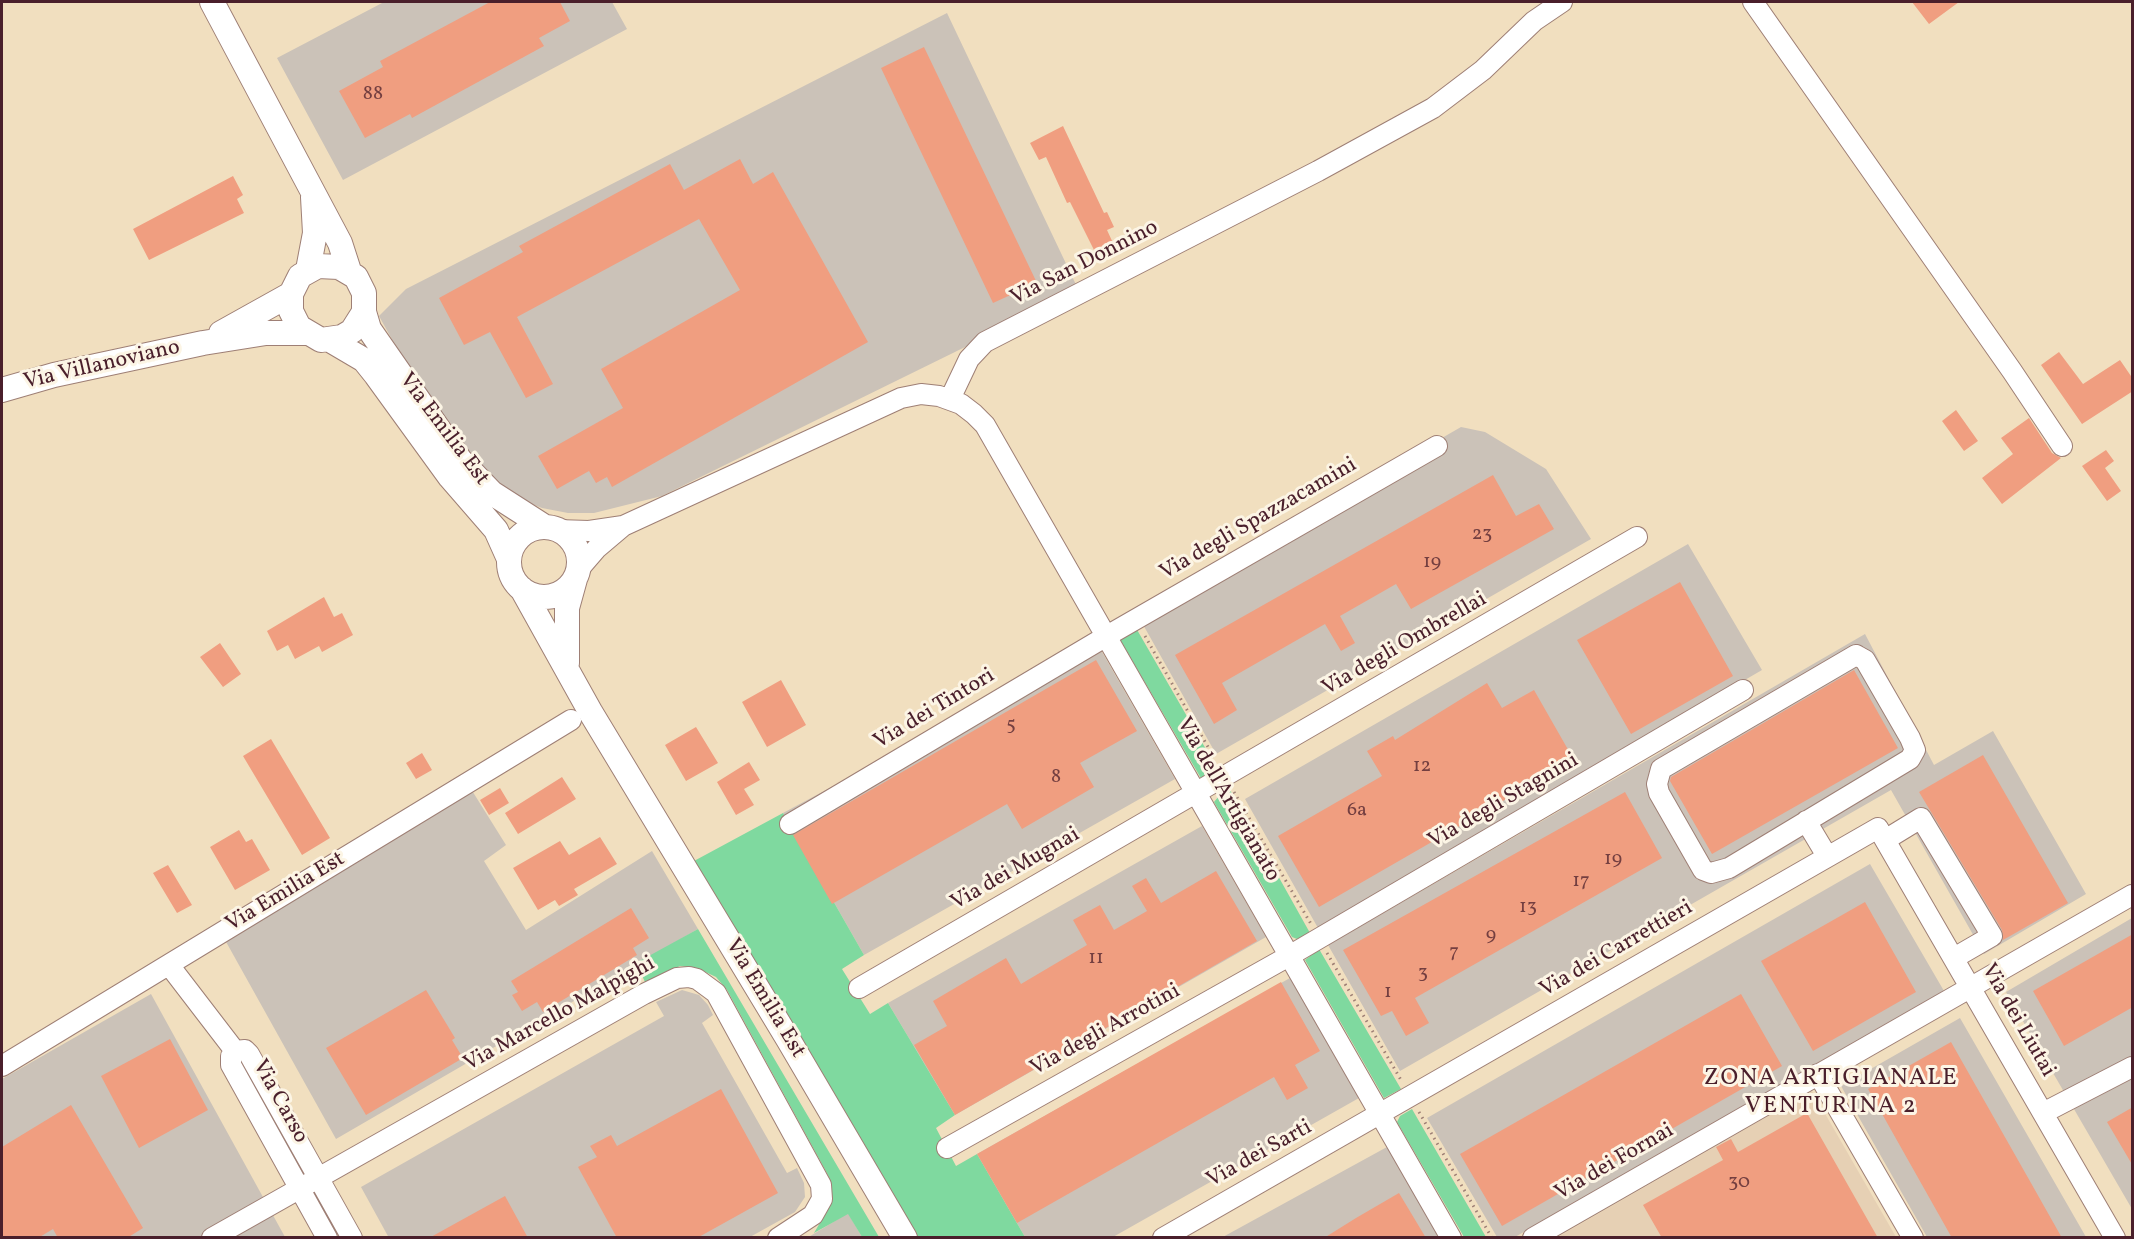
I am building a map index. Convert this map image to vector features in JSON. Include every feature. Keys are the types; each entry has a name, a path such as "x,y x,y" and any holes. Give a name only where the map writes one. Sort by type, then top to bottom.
{"main road":[{"name":"Via Emilia Est","path":"212,2 340,243 349,271 361,285 366,303 364,312 369,329 465,465 492,493 573,542 577,551 577,574 565,629 568,668"},
{"name":"Via Emilia Est","path":"291,294 294,285 308,270 315,233 312,189"},
{"path":"308,270 329,265 349,271"},
{"path":"291,294 291,311 305,333"},
{"name":"Via Villanoviano","path":"203,343 291,294"},
{"path":"330,340 352,332 364,312"},
{"name":"Via Villanoviano","path":"2,390 54,375 203,343 266,333 305,333"},
{"name":"Via Emilia Est","path":"305,333 321,340 330,340 364,360 450,477 496,530 509,559 512,576 568,668 591,712 783,1029 904,1238"},
{"path":"509,559 518,539 530,530 551,529"},
{"path":"522,589 531,594 551,596 569,587 577,574"}],"street":[{"name":"Via San Donnino","path":"950,399 969,359 985,342 1318,171 1433,108 1484,70 1534,21 1562,2"},
{"path":"1753,2 2012,371 2062,446"},
{"path":"577,574 597,548 623,526 901,398 921,394 950,399"},
{"name":"Via dell'Artigianato","path":"950,399 961,404 985,425 1451,1238"},
{"name":"Via degli Spazzacamini","path":"1105,637 1437,446"},
{"path":"551,529 589,531 623,526"},
{"name":"Via degli Ombrellai","path":"1196,795 1637,537"},
{"name":"Via dei Tintori","path":"790,824 1105,637"},
{"path":"1861,656 1911,738 1915,750 1910,759 1899,767 1806,821 1729,868 1711,873 1703,870 1659,793 1661,769 1848,658 1861,656"},
{"name":"Via degli Stagnini","path":"1289,956 1743,690"},
{"name":"Via Emilia Est","path":"2,1066 571,720"},
{"name":"Via dei Mugnai","path":"859,988 1196,795"},
{"name":"Via dei Carrettieri","path":"1380,1115 1827,856 1921,818 1992,936 1954,958"},
{"path":"1806,821 1827,856"},
{"name":"Via dei Liutai","path":"1882,834 2115,1238"},
{"name":"Via dei Fornai","path":"1533,1238 1970,986 2133,895"},
{"name":"Via degli Arrotini","path":"947,1148 1289,956"},
{"path":"169,965 235,1051"},
{"name":"Via Marcello Malpighi","path":"318,1178 644,994 677,978 689,977 697,979 716,993 811,1161 821,1185 822,1199 813,1215 778,1238"},
{"name":"Via Carso","path":"327,1238 231,1065 231,1056 235,1051 244,1050 249,1054 352,1238"},
{"path":"2043,1113 2133,1067"},
{"path":"1818,1074 1913,1238"},
{"name":"Via dei Sarti","path":"1163,1238 1380,1115"},
{"path":"212,1238 318,1178"}],"shaded area":[{"path":"384,2 612,2 627,29 343,180 277,58"},
{"path":"947,13 1079,291 662,496 594,513 568,513 542,508 521,500 494,482 427,403 379,316 406,289"},
{"path":"1461,427 1485,432 1546,469 1591,539 1216,754 1137,614"},
{"path":"1688,544 1762,670 1318,928 1245,799"},
{"path":"1865,634 1934,765 1993,731 2086,894 1984,954 1891,790 1400,1071 1328,945"},
{"path":"1094,638 1175,779 864,955 783,813 893,754"},
{"path":"471,789 506,845 484,861 526,930 652,851 698,929 336,1139 225,940"},
{"path":"1202,826 1266,937 955,1115 888,1003"},
{"path":"1870,864 1944,991 1515,1237 1497,1237 1427,1118"},
{"path":"2132,918 2132,1209 2006,992"},
{"path":"1290,978 1359,1098 1113,1237 1025,1237 977,1154"},
{"path":"682,990 699,995 708,1005 713,1015 702,1023 787,1173 797,1168 804,1183 805,1197 795,1212 750,1237 389,1238 361,1187 664,1016 656,1002"},
{"path":"151,994 285,1237 2,1237 2,1079"},
{"path":"1960,1018 2086,1237 1927,1237 1841,1086"},
{"path":"1812,1091 1896,1237 1556,1238"},
{"path":"1387,1147 1439,1237 1221,1238"},
{"path":"848,1213 862,1237 807,1238"}],"green space":[{"path":"1136,628 1218,770 1202,780 1119,638"},
{"path":"1230,790 1310,933 1297,939 1292,937 1214,802"},
{"path":"783,813 864,955 842,969 870,1014 888,1003 955,1115 936,1128 956,1166 977,1154 1025,1237 912,1237 694,861"},
{"path":"698,929 879,1237 862,1237 848,1214 814,1233 828,1209 831,1193 829,1177 727,990 716,977 697,968 680,966 645,982 636,963"},
{"path":"1319,949 1401,1089 1384,1098 1305,960"},
{"path":"1412,1109 1486,1237 1464,1237 1397,1122 1400,1116"}],"building":[{"path":"490,2 560,2 570,21 539,38 544,46 412,118 410,114 365,138 339,91 383,67 380,61"},
{"path":"1912,2 1959,2 1929,24"},
{"path":"924,47 1037,283 993,303 881,68"},
{"path":"1063,126 1104,213 1107,212 1114,227 1107,230 1113,243 1095,252 1070,202 1067,203 1046,157 1039,160 1030,143"},
{"path":"740,159 753,184 773,172 868,342 612,487 607,477 596,483 589,471 557,489 538,456 623,408 601,369 740,290 699,219 517,317 553,384 526,398 490,332 464,345 439,298 523,252 519,246 670,164 684,190"},
{"path":"233,176 243,195 237,199 244,213 149,260 133,229"},
{"path":"2059,352 2083,384 2120,360 2133,379 2133,391 2082,424 2041,365"},
{"path":"1956,410 1978,441 1964,451 1942,421"},
{"path":"2029,418 2052,453 2061,458 2002,504 1982,478 2013,454 2001,438"},
{"path":"2106,450 2114,461 2105,468 2121,491 2107,501 2082,466"},
{"path":"1493,475 1516,516 1539,504 1554,529 1411,609 1396,584 1340,616 1355,643 1341,651 1325,624 1222,683 1237,710 1214,724 1175,655"},
{"path":"1680,582 1733,676 1631,734 1577,640"},
{"path":"324,597 334,617 342,613 353,635 322,652 319,646 295,659 288,645 277,651 267,631"},
{"path":"220,643 241,674 223,687 200,657"},
{"path":"1096,660 1137,731 1080,763 1094,787 1022,829 1007,804 832,904 793,835"},
{"path":"1854,670 1898,748 1712,854 1670,781 1671,777"},
{"path":"781,680 806,725 767,747 742,702"},
{"path":"1487,683 1502,708 1534,690 1574,760 1319,907 1278,836 1382,776 1367,751 1393,736 1395,740"},
{"path":"696,727 718,763 686,781 665,745"},
{"path":"271,739 330,838 302,855 243,756"},
{"path":"422,753 432,770 416,779 406,763"},
{"path":"1983,755 2068,903 2003,940 2002,930 1919,792"},
{"path":"749,762 760,780 744,789 754,805 736,815 717,782"},
{"path":"562,777 576,799 518,834 505,813"},
{"path":"500,788 509,803 489,815 480,800"},
{"path":"1625,792 1662,858 1415,998 1429,1023 1406,1036 1392,1011 1381,1016 1343,950"},
{"path":"239,830 246,842 252,839 270,870 235,890 210,847"},
{"path":"600,837 617,864 574,889 578,895 559,906 555,900 538,910 513,868 560,841 569,855"},
{"path":"168,865 192,905 177,913 153,873"},
{"path":"1216,871 1257,941 955,1115 914,1045 947,1026 933,1001 1006,958 1021,984 1087,945 1073,920 1100,905 1114,930 1147,911 1132,886 1146,878 1161,903"},
{"path":"1865,902 1916,992 1813,1051 1761,961"},
{"path":"631,908 649,938 633,948 637,955 543,1012 537,1002 522,1011 512,995 518,992 511,981"},
{"path":"2133,934 2133,1007 2064,1046 2033,991"},
{"path":"1281,982 1320,1051 1295,1065 1308,1088 1287,1100 1274,1077 1017,1223 977,1154"},
{"path":"426,990 455,1038 452,1040 463,1058 366,1115 326,1048"},
{"path":"1741,994 1782,1066 1502,1226 1460,1154"},
{"path":"170,1039 208,1110 139,1148 101,1076"},
{"path":"1951,1042 2062,1238 1952,1238 1868,1089"},
{"path":"721,1089 778,1193 697,1238 617,1238 578,1167 597,1157 590,1146 611,1135 617,1146"},
{"path":"71,1105 143,1228 127,1238 58,1238 53,1229 38,1238 2,1238 2,1147"},
{"path":"2133,1107 2133,1166 2107,1122"},
{"path":"1807,1113 1878,1238 1662,1238 1643,1205 1723,1160 1716,1147 1731,1139 1738,1152"},
{"path":"1399,1193 1426,1238 1324,1238 1356,1218"},
{"path":"505,1196 528,1238 429,1238"}],"district":[{"name":"ZONA ARTIGIANALE VENTURINA 2","path":"1831,1094"}]}
